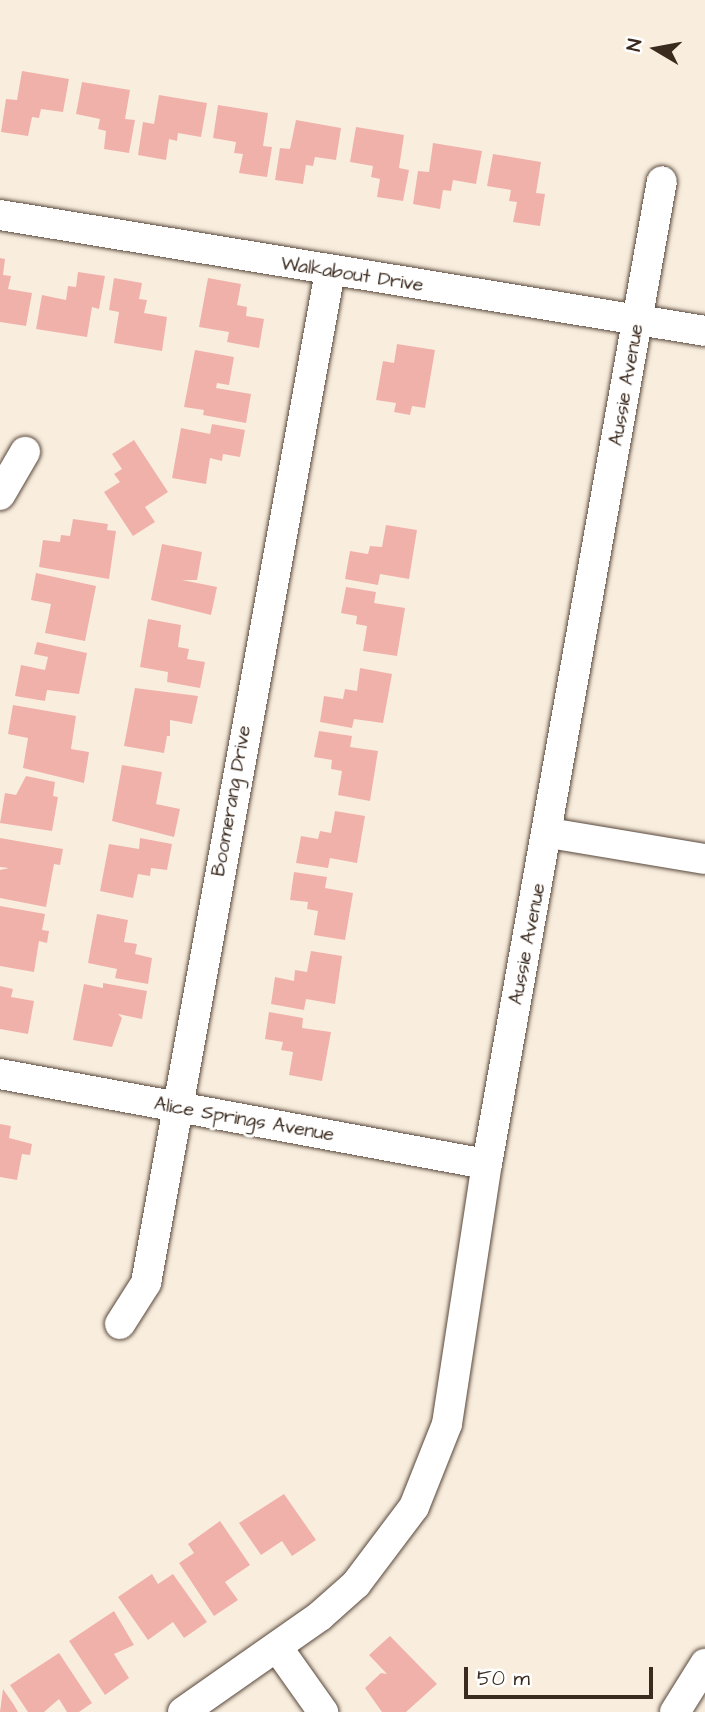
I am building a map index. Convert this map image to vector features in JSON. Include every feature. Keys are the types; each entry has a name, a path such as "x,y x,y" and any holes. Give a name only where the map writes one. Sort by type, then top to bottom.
{"street":[{"name":"Aussie Avenue","path":"183,1712 277,1647 356,1584 388,1548 432,1469 447,1423 487,1164 549,833 662,181"},
{"name":"Walkabout Drive","path":"0,215 330,272 705,331"},
{"name":"Boomerang Drive","path":"120,1324 146,1283 175,1108 330,272"},
{"path":"0,495 25,452"},
{"path":"549,833 705,859"},
{"name":"Alice Springs Avenue","path":"0,1074 487,1164"},
{"path":"277,1647 323,1712"},
{"path":"675,1712 705,1664"}],"building":[{"path":"22,71 69,79 63,112 41,109 39,118 32,117 28,136 1,132 6,99 17,100"},
{"path":"82,82 130,90 125,119 135,120 129,153 104,149 106,131 98,129 100,119 76,114"},
{"path":"159,95 207,103 201,137 178,133 177,141 169,139 166,160 138,155 143,122 154,124"},
{"path":"218,105 268,113 263,146 272,147 267,177 239,173 243,154 234,153 236,142 213,138"},
{"path":"296,120 341,128 336,160 315,157 313,166 306,165 303,184 275,180 280,148 290,149"},
{"path":"356,127 404,135 399,168 409,170 403,201 377,197 380,179 371,177 373,166 350,162"},
{"path":"433,143 482,151 476,184 453,180 451,191 443,190 440,209 413,204 418,171 429,172"},
{"path":"493,154 541,162 536,193 545,194 540,226 513,222 517,202 509,201 511,190 487,186"},
{"path":"0,258 5,259 3,275 11,276 8,289 32,293 26,326 0,322"},
{"path":"78,272 105,276 99,309 92,307 87,337 36,329 42,295 66,300 68,286 76,287"},
{"path":"114,278 142,283 139,299 147,300 144,313 167,317 162,351 114,343 119,312 109,310"},
{"path":"208,278 241,284 237,305 247,307 246,316 264,319 259,348 227,342 229,332 199,327"},
{"path":"397,344 435,350 425,408 412,406 410,415 394,412 396,403 376,400 383,361 394,363"},
{"path":"195,350 234,357 229,385 217,383 216,388 251,394 246,423 203,415 204,410 184,407"},
{"path":"212,424 245,430 240,457 223,454 222,461 210,458 206,484 172,478 181,428 210,434"},
{"path":"134,440 168,492 145,507 155,522 133,536 104,492 120,482 114,474 122,469 112,454"},
{"path":"73,519 108,524 107,530 116,531 109,579 39,567 43,540 60,542 61,535 70,536"},
{"path":"386,525 417,530 409,579 380,574 378,585 345,579 350,551 368,554 370,546 382,547"},
{"path":"162,544 202,552 197,580 182,580 217,587 211,615 151,600"},
{"path":"36,573 96,586 85,641 45,633 51,604 31,600"},
{"path":"346,587 376,592 374,603 405,608 397,656 363,651 367,626 356,624 357,616 341,613"},
{"path":"148,619 181,625 178,647 189,649 187,659 205,662 200,688 167,682 168,672 140,667"},
{"path":"37,642 87,653 79,694 47,690 45,701 15,696 21,665 45,670 48,657 34,654"},
{"path":"360,668 392,674 383,723 354,719 352,728 320,722 324,696 343,699 345,689 357,691"},
{"path":"135,688 198,696 192,724 170,720 170,736 167,736 164,753 124,746"},
{"path":"13,705 76,716 71,749 89,752 84,783 23,768 28,738 8,734"},
{"path":"319,731 352,736 350,747 378,751 370,801 338,795 342,771 331,769 332,760 314,757"},
{"path":"122,765 162,772 156,804 180,809 174,837 112,821"},
{"path":"26,776 55,782 53,796 58,797 52,831 0,823 5,793 16,795"},
{"path":"335,811 365,816 357,863 330,858 328,868 296,863 301,836 318,839 320,831 331,833"},
{"path":"0,838 63,849 60,865 54,864 46,907 0,898 0,870 9,868 0,867"},
{"path":"140,838 172,844 167,870 151,868 150,876 138,874 133,898 100,891 109,844 139,849"},
{"path":"294,872 327,877 325,888 353,893 345,940 314,935 318,911 307,909 308,902 290,900"},
{"path":"0,906 45,914 42,930 49,931 47,943 39,941 34,972 0,966"},
{"path":"97,914 128,920 124,942 137,944 135,954 152,958 148,984 115,978 117,969 88,963"},
{"path":"311,951 342,956 335,1004 306,999 304,1010 271,1004 275,977 294,981 295,970 307,972"},
{"path":"103,983 147,991 142,1019 118,1014 122,1018 112,1047 73,1040 84,984 103,988"},
{"path":"0,986 13,989 11,997 34,1001 28,1034 0,1029"},
{"path":"269,1012 303,1018 302,1028 331,1032 322,1081 289,1075 293,1052 281,1050 283,1042 265,1039"},
{"path":"0,1124 11,1126 9,1138 32,1144 30,1155 22,1154 17,1180 0,1177"},
{"path":"284,1494 316,1540 292,1556 282,1541 261,1555 239,1523"},
{"path":"220,1521 250,1565 225,1582 238,1600 214,1616 179,1563 194,1553 188,1544"},
{"path":"152,1574 158,1584 173,1574 207,1622 184,1638 173,1622 148,1640 118,1597"},
{"path":"114,1611 134,1645 114,1654 129,1678 105,1695 69,1641"},
{"path":"390,1636 437,1684 406,1712 382,1712 365,1688 381,1673 387,1674 369,1655"},
{"path":"59,1653 92,1703 79,1712 67,1712 59,1699 44,1712 28,1712 10,1685"},
{"path":"3,1689 14,1705 18,1712 0,1712"}]}
